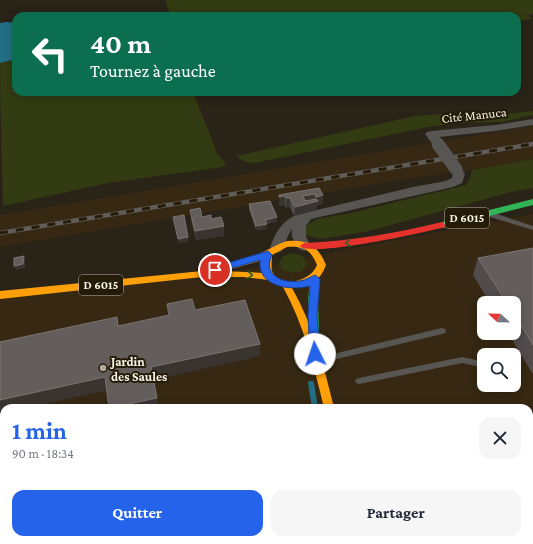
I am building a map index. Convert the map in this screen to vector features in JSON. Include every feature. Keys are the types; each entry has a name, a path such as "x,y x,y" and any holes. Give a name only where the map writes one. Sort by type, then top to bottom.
{"main road":[{"name":"D 6015","path":"304,246 336,245 400,235 533,202"},
{"name":"D 6015","path":"357,251 400,235"},
{"path":"315,279 308,283 299,285 280,283 271,277 264,267 265,260 272,251 288,244 304,246 318,255 321,269"},
{"name":"D 6015","path":"202,274 272,251"},
{"path":"316,357 312,316 315,279 321,269 332,262"},
{"name":"D 6015","path":"0,295 202,274 243,274 271,277"},
{"path":"286,284 297,301 316,357 329,404"}],"street":[{"name":"Cité Manuca","path":"307,216 449,184 458,180 459,174 431,134 495,128 533,122"},
{"path":"304,246 299,237 299,225 307,216"},
{"path":"272,251 284,229 293,221 307,216"}],"lane":[{"path":"487,214 533,228"},
{"path":"316,357 442,331"},
{"path":"359,381 462,360 477,364"}],"shaded area":[{"path":"533,126 533,159 0,247 0,215"},
{"path":"533,214 533,404 0,404 0,295 264,267 317,255"}],"green space":[{"path":"165,0 533,0 533,14 528,15 531,19 521,20 521,12 170,12"},
{"path":"12,60 12,96 195,96 218,155 226,163 223,167 108,183 3,206 0,63"},
{"path":"533,111 533,115 502,122 457,123 423,128 255,163 245,162 236,156 415,116 440,114 498,115"},
{"path":"533,159 533,188 511,192 369,231 320,239 306,235 305,227 317,219 351,213 466,185 472,170"},
{"path":"293,253 303,256 307,264 302,271 292,273 282,270 279,262 283,256"}],"water":[{"path":"0,23 12,23 12,60 0,63"}],"building":[{"path":"319,188 323,195 316,197 315,194 303,196 305,201 316,199 318,201 295,207 290,198 286,198 285,196 279,197 279,195"},
{"path":"270,201 277,217 265,220 267,224 256,226 249,204"},
{"path":"200,208 202,217 211,215 211,219 221,217 224,226 195,231 190,210"},
{"path":"184,215 188,237 178,239 173,217"},
{"path":"533,248 533,345 521,325 521,296 502,296 478,258"},
{"path":"24,256 23,264 14,266 14,258"},
{"name":"Jardin des Saules","path":"192,299 195,310 245,300 260,344 151,367 157,398 128,404 108,404 105,377 0,400 0,342 117,317 118,326 169,315 167,304"}],"waterway":[{"path":"311,383 314,404"}],"railway":[{"path":"0,233 533,144"}],"traffic: fast":[{"path":"442,225 533,202"},
{"path":"314,332 313,300 315,279"}],"traffic: slow":[{"path":"222,268 256,259 287,244 298,244 309,247 317,254 322,265 318,274 309,281 297,284 284,284 273,280 267,270 268,255"},
{"path":"0,295 202,274 243,274 271,277"},
{"path":"286,285 307,329 317,360 328,404"}],"traffic: jam":[{"path":"304,246 339,244 373,239 442,225"}],"place":[{"name":"Jardin des Saules","path":"103,368"}],"route":[{"path":"215,270 268,255 265,260 264,267 267,274 272,279 289,285 299,285 308,283 315,279 312,316 315,354"}]}
